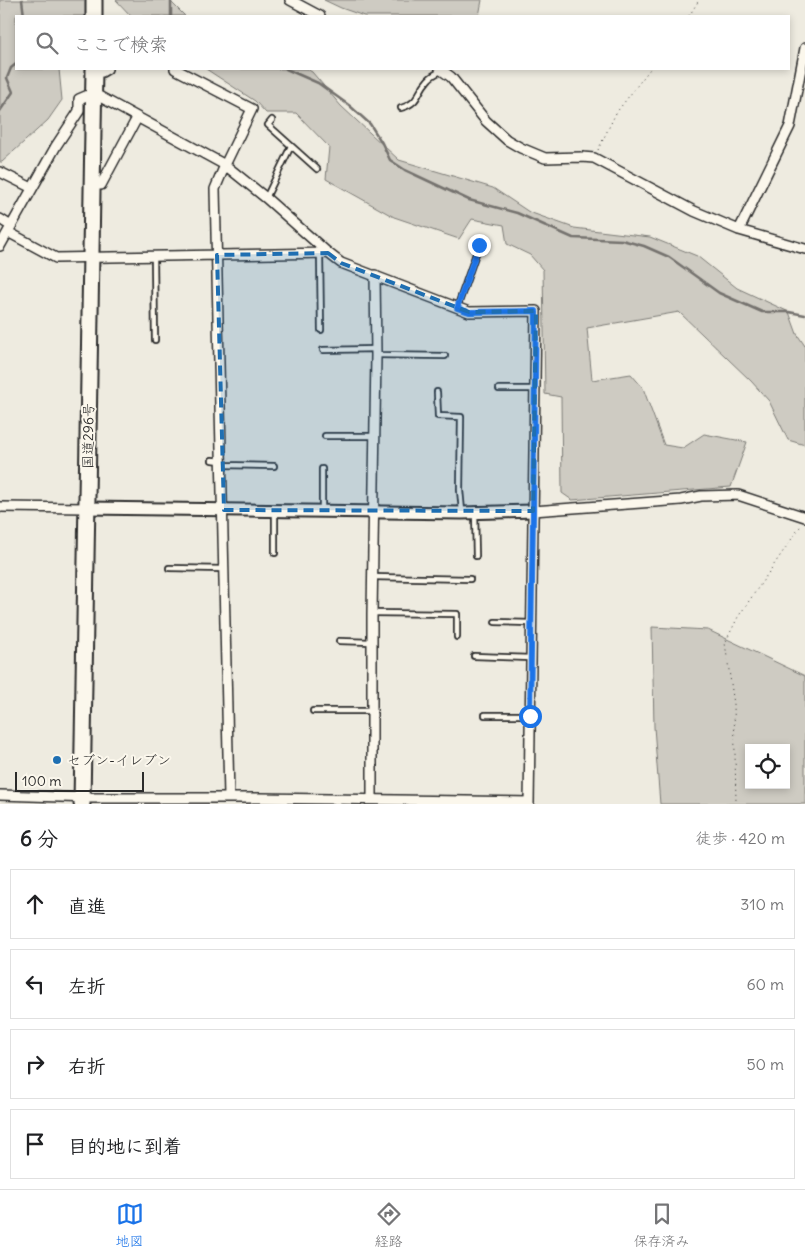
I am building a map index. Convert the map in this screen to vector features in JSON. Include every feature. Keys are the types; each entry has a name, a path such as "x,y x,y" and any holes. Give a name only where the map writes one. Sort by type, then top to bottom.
{"highway":[{"path":"94,0 94,15"},
{"name":"国道296号","path":"82,801 94,93 98,70"}],"street":[{"path":"290,0 318,15"},
{"path":"740,230 790,126 805,48"},
{"path":"177,70 252,109 215,189 223,463 229,798"},
{"path":"442,70 451,77 486,121 507,140 521,148 546,158 582,156 594,158 694,211 740,230 805,249"},
{"path":"0,246 56,146 79,111 79,99 94,93 225,165 266,198 324,253 341,262 469,312 536,311 529,803 372,799 304,801 229,798 82,801 0,794"},
{"path":"92,185 101,185 137,118"},
{"path":"0,172 32,188"},
{"path":"0,219 10,229 56,258 324,253"},
{"path":"372,799 375,276"},
{"path":"0,507 462,513 533,510 681,500 701,496 738,495 805,517"}],"lane":[{"path":"401,108 414,103 428,79 440,70"},
{"path":"272,120 268,125 316,169"},
{"path":"266,198 291,146"},
{"path":"457,308 479,245"},
{"path":"321,330 324,253"},
{"path":"154,256 155,340"},
{"path":"323,350 445,356"},
{"path":"499,389 535,389"},
{"path":"437,392 438,416 462,417 460,490 462,513"},
{"path":"325,436 374,436"},
{"path":"212,460 223,463 274,466"},
{"path":"322,469 322,511"},
{"path":"275,511 275,553"},
{"path":"475,512 476,556"},
{"path":"169,568 224,569"},
{"path":"372,578 470,579"},
{"path":"372,613 457,614 457,637"},
{"path":"495,622 531,623"},
{"path":"339,641 372,642"},
{"path":"474,656 531,658"},
{"path":"313,711 372,711"},
{"path":"485,715 530,716"}],"path":[{"path":"690,15 699,0"},
{"path":"594,158 616,113 649,70"},
{"path":"734,804 736,802 734,704 726,643 738,617 802,524 805,523"}],"highlighted area":[{"path":"328,253 341,263 469,312 536,311 533,511 224,510 217,255"}],"shaded area":[{"path":"0,0 88,0 88,15 15,15 15,70 59,70 62,100 48,120 0,162"},
{"path":"116,0 169,0 184,15 130,15"},
{"path":"324,0 482,0 479,15 361,15"},
{"path":"208,70 309,70 341,106 399,160 493,188 529,212 574,228 650,237 697,256 737,288 789,312 797,334 805,346 805,445 788,440 769,401 751,381 679,312 587,328 592,380 631,374 643,388 664,445 683,448 704,434 747,442 731,487 572,500 562,493 561,397 545,394 543,270 530,255 507,244 504,225 472,219 459,239 394,217 326,179 329,147 296,113 266,113 255,101"},
{"path":"652,627 708,630 805,676 805,804 660,804 654,727"}],"waterway":[{"path":"22,0 24,15"},
{"path":"171,0 171,15"},
{"path":"0,111 13,92 7,78 11,68 15,65"},
{"path":"288,70 318,83 350,106 370,124 390,160 405,170 469,200 517,213 573,238 622,240 644,246 669,257 719,293 762,312 789,312 805,315"}],"place":[{"name":"セブン-イレブン","path":"57,760"}],"route":[{"path":"479,245 457,308 469,312 536,311 530,716"}]}
